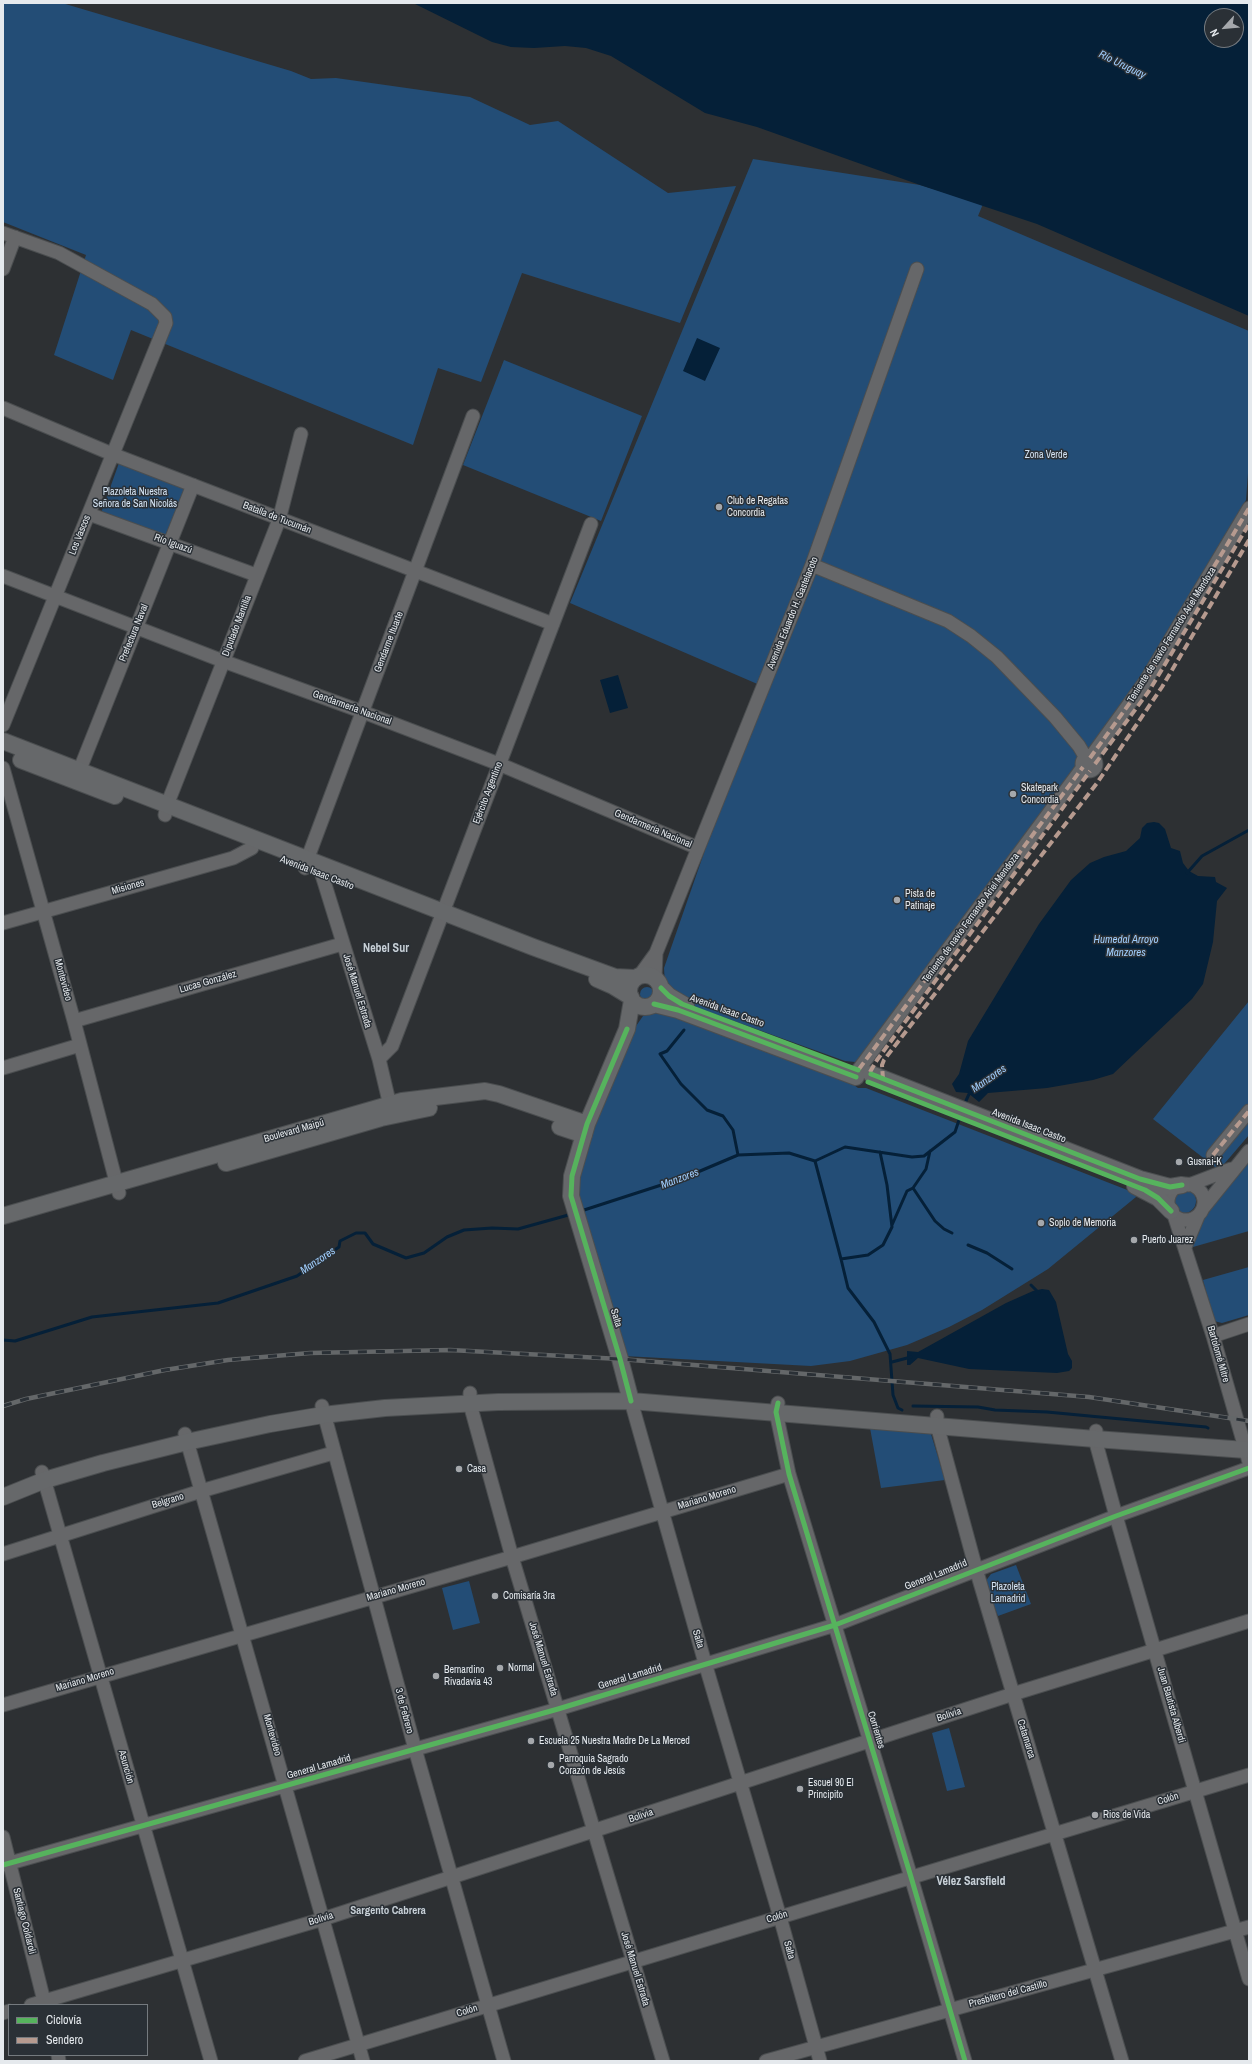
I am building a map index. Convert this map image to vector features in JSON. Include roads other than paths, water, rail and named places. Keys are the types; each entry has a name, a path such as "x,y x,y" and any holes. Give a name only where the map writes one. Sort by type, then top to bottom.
{"main road":[{"name":"Avenida Isaac Castro","path":"3,741 77,776"},
{"name":"Avenida Isaac Castro","path":"3,752 77,776 441,916 613,986 631,998"},
{"name":"Avenida Isaac Castro","path":"166,810 252,848 306,864"},
{"name":"Avenida Isaac Castro","path":"441,916 615,977 648,980 682,1004 864,1074 1145,1190 1158,1198 1172,1213"},
{"path":"585,1130 627,1029 631,998 630,988 648,980 660,998 627,1029"},
{"path":"631,998 639,1005 650,1006"},
{"name":"Avenida Isaac Castro","path":"650,1006 678,1010 864,1074"},
{"name":"Boulevard Maipú","path":"3,1226 118,1188 391,1110 421,1109 480,1101 491,1102 585,1130"},
{"name":"Salta","path":"585,1130 572,1176 571,1196 620,1359 629,1396"},
{"name":"Avenida Isaac Castro","path":"1007,1132 1152,1183 1170,1187 1186,1185"},
{"name":"Boulevard Maipú","path":"3,1216 118,1188"},
{"path":"3,1488 43,1476 104,1453 388,1398 573,1400 629,1396 1096,1435 1246,1451"},
{"path":"3,1497 43,1476"}],"street":[{"path":"3,269 9,235"},
{"name":"Los Vascos","path":"3,725 166,323 165,317 152,304 59,253 9,235"},
{"name":"Avenida Eduardo H. Gastelacoto","path":"648,980 656,953 812,565 917,269"},
{"name":"Batalla de Tucumán","path":"3,408 112,454 279,520 553,624"},
{"name":"Gendarme Ituarte","path":"306,864 474,416"},
{"name":"Diputado Mantilla","path":"166,810 256,575 279,520 301,434"},
{"name":"Prefectura Naval","path":"77,776 193,485"},
{"name":"Teniente de navío Fernando Ariel Mendoza","path":"864,1074 1089,763 1145,682 1249,508"},
{"name":"Río Iguazú","path":"89,514 256,575"},
{"name":"Ejército Argentino","path":"379,1060 392,1046 591,524"},
{"name":"Teniente de navío Fernando Ariel Mendoza","path":"1089,763 1149,691 1249,524"},
{"path":"812,565 948,621 972,636 997,657 1055,717 1080,746 1089,763"},
{"name":"Gendarmería Nacional","path":"3,576 223,661 499,764 698,848"},
{"name":"Montevideo","path":"4,775 74,1021 118,1188"},
{"name":"Misiones","path":"3,923 233,858 252,848"},
{"name":"José Manuel Estrada","path":"323,871 342,944 379,1060 391,1110"},
{"name":"Lucas González","path":"74,1021 342,944"},
{"path":"3,1068 80,1045"},
{"path":"1213,1155 1249,1111"},
{"path":"1233,1169 1177,1187 1170,1196 1169,1205 1172,1213 1184,1220 1194,1219 1249,1151"},
{"path":"1185,1247 1201,1212 1203,1195 1194,1186 1186,1185"},
{"name":"Bartolomé Mitre","path":"1172,1213 1185,1247 1213,1336 1246,1451"},
{"path":"1213,1336 1249,1324"},
{"name":"Salta","path":"629,1396 705,1663 780,1917 820,2061"},
{"name":"José Manuel Estrada","path":"470,1398 512,1557 663,2061"},
{"name":"Corrientes","path":"777,1408 789,1474 965,2061"},
{"name":"3 de Febrero","path":"323,1410 333,1453 374,1596 414,1750 504,2061"},
{"name":"Catamarca","path":"937,1421 976,1569 1122,2061"},
{"name":"Juan Bautista Alberdi","path":"1096,1435 1116,1516 1249,1979"},
{"name":"Montevideo","path":"186,1438 200,1491 243,1634 363,2061"},
{"name":"Belgrano","path":"3,1554 200,1491 333,1453"},
{"name":"General Lamadrid","path":"6,1864 558,1710 705,1663 835,1625 976,1569 1249,1468"},
{"name":"Mariano Moreno","path":"3,1705 100,1675 512,1557 789,1474"},
{"name":"Asunción","path":"43,1476 211,2061"},
{"name":"Bolivia","path":"44,2003 181,1960 323,1919 595,1832 1013,1694 1249,1621"},
{"name":"Colón","path":"305,2061 1249,1775"},
{"name":"Santiago Coldaroli","path":"3,1837 6,1864 44,2003"},
{"name":"Presbítero del Castillo","path":"766,2061 1249,1927"}],"water":[{"name":"Río Uruguay","path":"413,3 1249,3 1249,316 1037,224 920,185 757,127 705,113 611,56 586,48 565,46 534,48 511,47 492,42"},
{"path":"697,338 720,348 705,381 683,371"},
{"path":"618,675 628,708 610,713 600,680"},
{"name":"Humedal Arroyo Manzores","path":"1147,823 1159,823 1165,829 1171,848 1180,851 1183,863 1189,871 1198,876 1215,877 1216,882 1227,888 1217,901 1213,942 1203,984 1192,999 1113,1074 1093,1080 1047,1088 988,1093 979,1102 968,1093 956,1092 952,1084 959,1074 968,1041 1039,924 1071,880 1090,863 1104,857 1126,851 1140,838 1142,828"},
{"path":"1042,1289 1049,1290 1056,1302 1068,1354 1072,1361 1072,1368 1069,1371 1057,1373 969,1369 918,1358 910,1365 907,1365 907,1351 918,1352 1006,1303 1033,1291"}],"waterway":[{"name":"Manzores","path":"1187,873 1202,856 1249,830"},
{"path":"684,1030 667,1051 660,1054 681,1084 707,1110 723,1116 733,1130 738,1155"},
{"name":"Manzores","path":"964,1105 970,1092"},
{"name":"Manzores","path":"581,1211 686,1177 738,1155 789,1153 815,1161 845,1147 912,1157 924,1156 955,1132 961,1114"},
{"path":"930,1151 926,1169 913,1188 935,1221 944,1229 952,1233"},
{"path":"880,1152 887,1185 892,1227 883,1245 868,1255 841,1259 848,1288 874,1322 890,1354 893,1395 898,1408 902,1410"},
{"path":"815,1161 841,1259"},
{"path":"892,1225 907,1191 913,1188"},
{"name":"Manzores","path":"3,1340 15,1341 92,1317 218,1303 297,1276 339,1247 340,1241 356,1233 365,1233 373,1244 406,1258 424,1253 447,1237 464,1230 492,1228 518,1229 572,1214"},
{"path":"968,1245 987,1253 1012,1269"},
{"path":"1031,1285 1039,1293"},
{"path":"892,1362 911,1357"},
{"path":"913,1406 978,1407 995,1410 1047,1412 1208,1428"}],"railway":[{"path":"3,1406 26,1399 165,1370 228,1360 310,1353 450,1350 620,1359 1089,1397 1249,1421"}],"place":[{"name":"Club de Regatas Concordia","path":"719,507"},
{"name":"Skatepark Concordia","path":"1013,794"},
{"name":"Pista de Patinaje","path":"897,900"},
{"name":"Gusnai-K","path":"1179,1162"},
{"name":"Soplo de Memoria","path":"1041,1223"},
{"name":"Puerto Juarez","path":"1134,1240"},
{"name":"Casa","path":"459,1469"},
{"name":"Comisaría 3ra","path":"495,1596"},
{"name":"Normal","path":"500,1668"},
{"name":"Bernardino Rivadavia 43","path":"436,1676"},
{"name":"Escuela 25 Nuestra Madre De La Merced","path":"531,1741"},
{"name":"Parroquia Sagrado Corazón de Jesús","path":"551,1765"},
{"name":"Escuel 90 El Principito","path":"800,1789"},
{"name":"Rios de Vida","path":"1095,1815"}],"district":[{"name":"Nebel Sur","path":"386,949"},
{"name":"Vélez Sarsfield","path":"971,1882"},
{"name":"Sargento Cabrera","path":"388,1911"}],"park label":[{"name":"Zona Verde","path":"1046,455"},
{"name":"Plazoleta Nuestra Señora de San Nicolás","path":"135,498"},
{"name":"Plazoleta Lamadrid","path":"1008,1592"}]}
